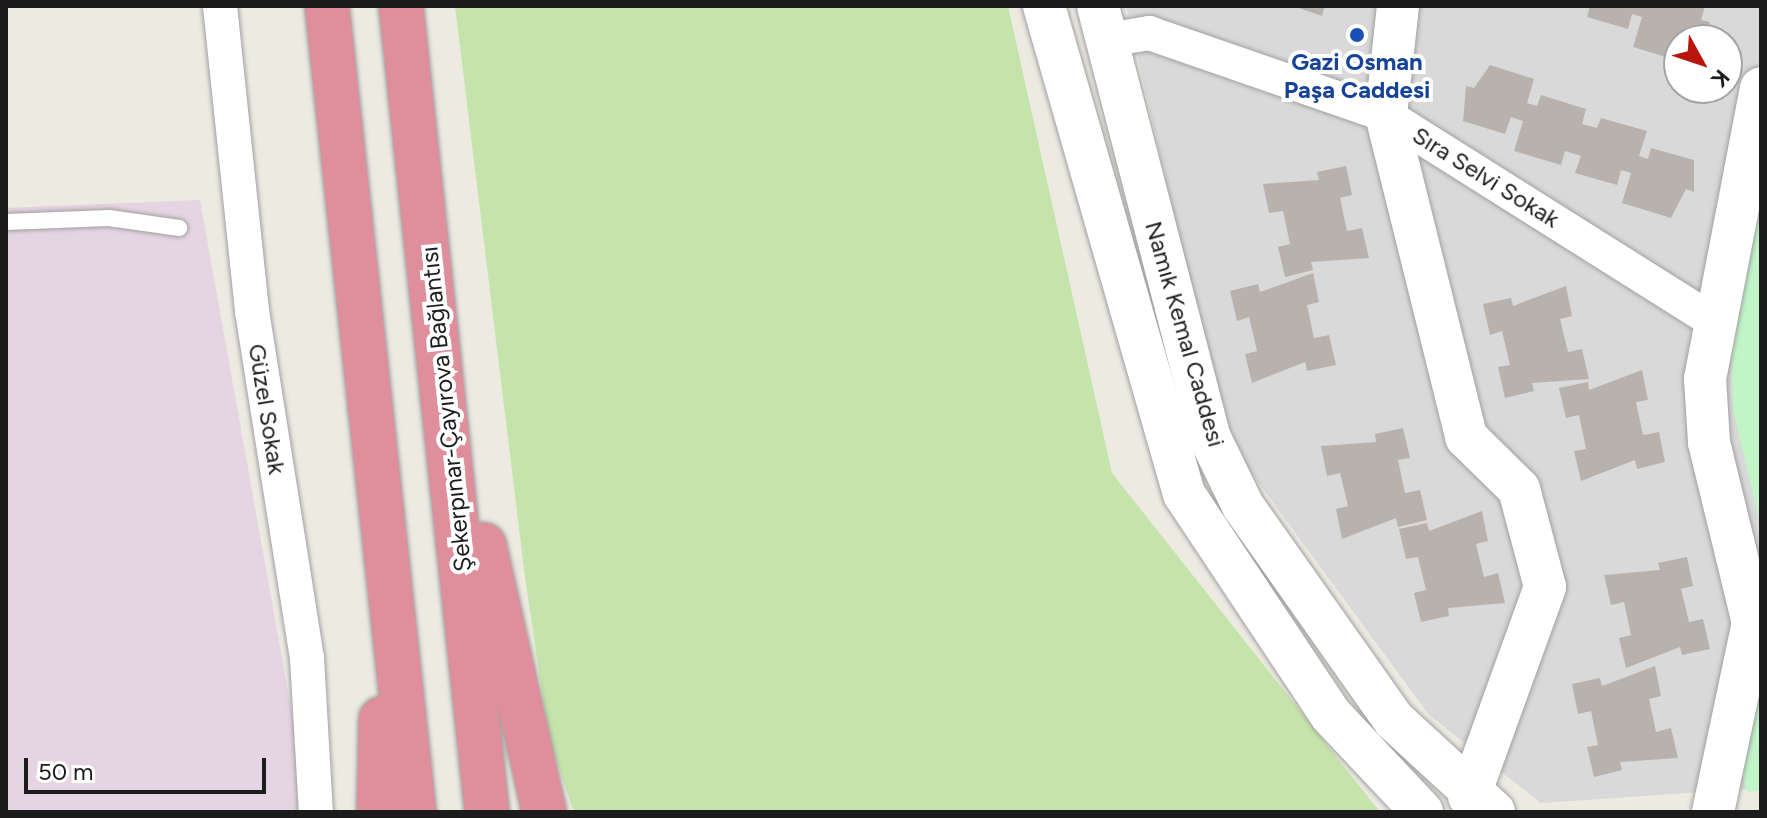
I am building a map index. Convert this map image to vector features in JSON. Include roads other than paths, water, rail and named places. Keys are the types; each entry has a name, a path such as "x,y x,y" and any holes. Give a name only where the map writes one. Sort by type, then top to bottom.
{"highway":[{"path":"327,6 385,517 414,812"},
{"name":"Şekerpınar-Çayırova Bağlantısı","path":"401,6 444,368 487,812"},
{"path":"444,368 544,812"},
{"path":"379,812 385,517"}],"street":[{"name":"Güzel Sokak","path":"220,6 252,311 307,658 316,812"},
{"name":"Namık Kemal Caddesi","path":"1044,6 1184,494 1331,715 1422,812"},
{"path":"1398,6 1386,115 1466,437 1519,489 1545,587 1474,807"},
{"name":"Namık Kemal Caddesi","path":"1102,23 1210,438 1283,569 1394,720 1474,807"},
{"name":"Sıra Selvi Sokak","path":"1102,23 1149,33 1386,115 1712,320"},
{"path":"1713,812 1753,623 1709,442 1705,379 1712,320 1761,88"}],"lane":[{"path":"6,222 109,218 179,228"}],"place":[{"name":"Gazi Osman Paşa Caddesi","path":"1357,35"}]}
